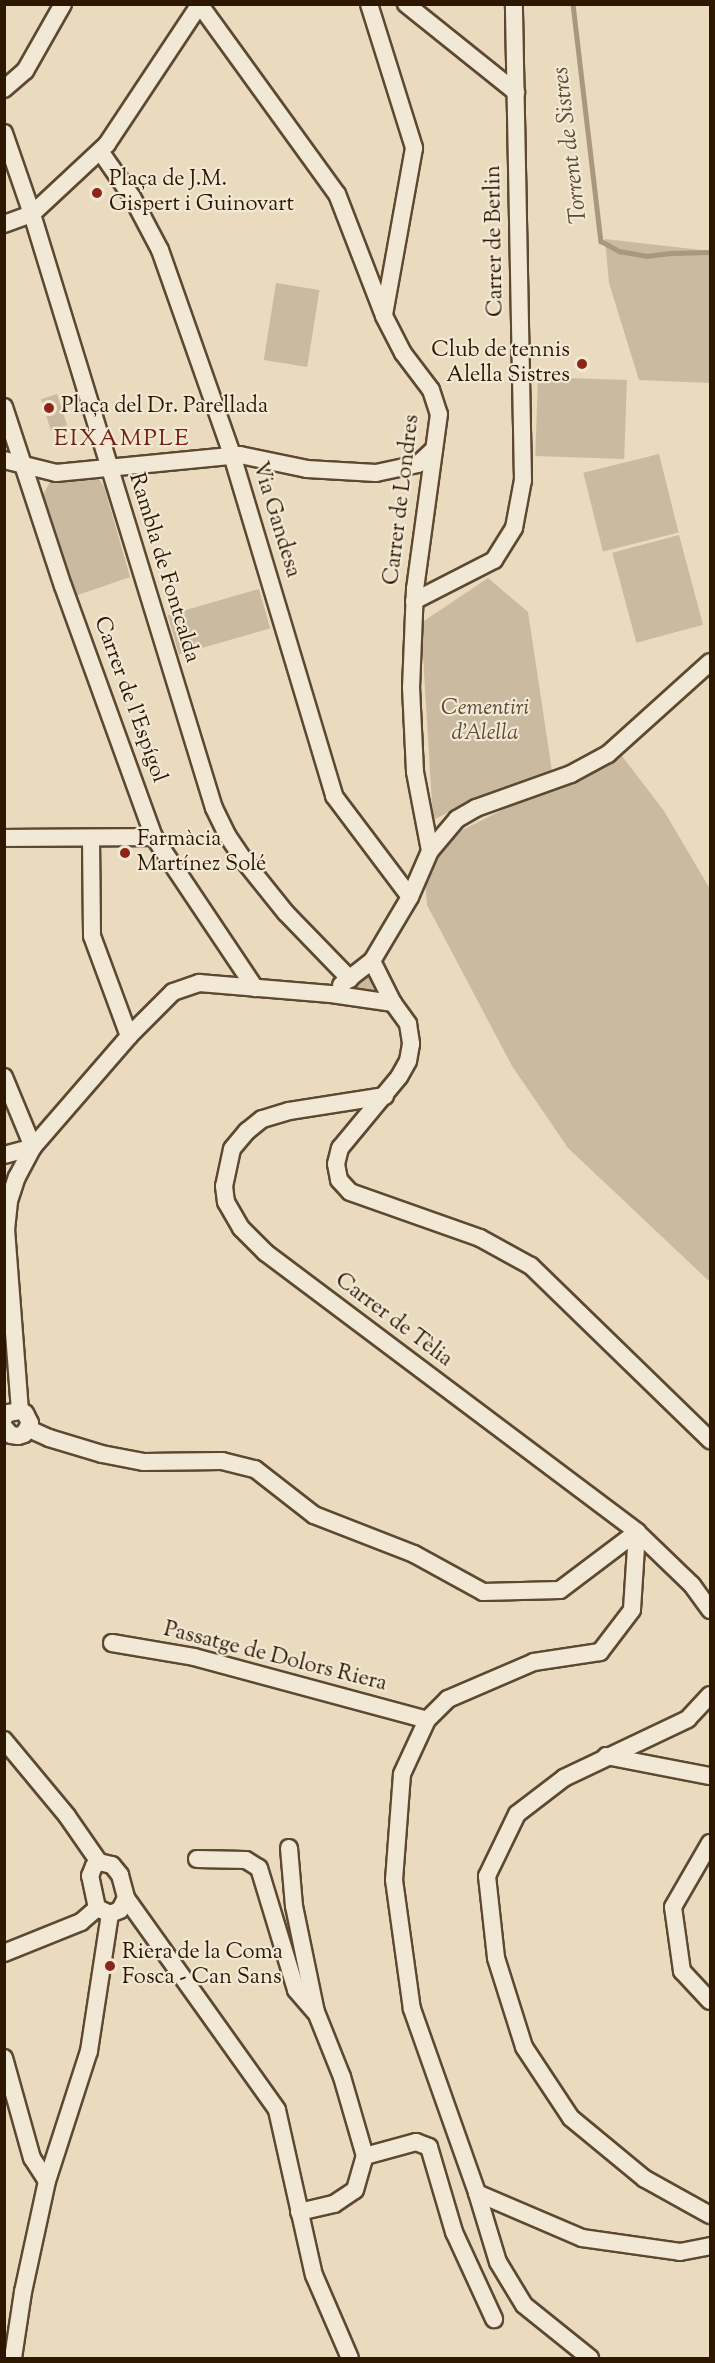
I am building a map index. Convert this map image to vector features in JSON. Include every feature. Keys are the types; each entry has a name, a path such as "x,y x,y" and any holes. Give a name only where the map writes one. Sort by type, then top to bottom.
{"street":[{"path":"4,88 25,71 63,4"},
{"path":"369,4 414,148 384,316"},
{"path":"406,4 516,92"},
{"name":"Carrer de Berlin","path":"414,601 494,560 514,528 522,480 514,4"},
{"path":"4,224 32,214 107,144 200,5"},
{"name":"Carrer de Londres","path":"200,5 337,194 384,316 403,353 431,390 439,414 414,601 411,687 415,772 430,851"},
{"name":"Rambla de Fontcalda","path":"4,132 32,214 219,822 245,862 286,913 350,979"},
{"name":"Via Gandesa","path":"100,151 132,197 160,250 232,455 334,796 411,897"},
{"name":"Carrer de l'Espígol","path":"4,407 63,586 154,837 255,988"},
{"path":"4,460 56,473 232,455 249,456 307,469 376,473 418,464 434,449"},
{"path":"331,994 372,961 411,897 430,851 457,819 476,807 571,774 608,754 711,662"},
{"path":"4,838 154,837"},
{"path":"91,838 92,936 129,1036"},
{"path":"372,961 393,1003 408,1024 411,1044 408,1061 385,1096 340,1148 336,1164 339,1180 350,1192 480,1238 531,1266 711,1440"},
{"path":"29,1429 29,1418 20,1410 6,1230 9,1201 16,1177 33,1147 129,1036 164,1000 181,988 199,983 331,994 393,1003"},
{"path":"4,1077 33,1147"},
{"name":"Carrer de Tèlia","path":"385,1096 289,1111 262,1119 247,1131 232,1149 224,1186 226,1202 241,1228 266,1253 637,1532 692,1585 711,1610"},
{"path":"4,1155 33,1147"},
{"path":"4,1162 16,1177"},
{"path":"4,1418 8,1413 20,1410"},
{"path":"4,1427 11,1435 18,1436 29,1429"},
{"path":"29,1429 49,1438 102,1454 144,1462 222,1461 255,1469 314,1515 414,1554 483,1592 560,1590 637,1532"},
{"path":"590,2358 524,2305 498,2262 477,2193 412,2009 394,1880 402,1774 427,1720 448,1699 534,1662 600,1652 632,1610 637,1532"},
{"name":"Passatge de Dolors Riera","path":"112,1643 194,1657 427,1720"},
{"path":"711,1695 688,1719 606,1756 564,1778 517,1814 487,1876 496,1958 524,2047 571,2118 645,2179 711,2215"},
{"path":"4,1740 67,1816 99,1862 112,1865 120,1875 126,1898 277,2110 314,2275 350,2358"},
{"path":"606,1756 711,1776"},
{"path":"711,1843 673,1907 682,1971 711,2001"},
{"path":"289,1848 294,1906 316,2012 342,2077 365,2156 355,2190 334,2204 299,2212"},
{"path":"197,1859 246,1860 259,1868 296,1990 316,2012"},
{"path":"13,2358 23,2292 47,2181 89,2050 104,1911 90,1876 94,1866 99,1862"},
{"path":"4,1953 81,1923 104,1911 120,1910 126,1898"},
{"path":"4,2058 32,2158 47,2181"},
{"path":"365,2156 416,2142 429,2147 454,2232 495,2319"},
{"path":"477,2193 582,2238 680,2252 711,2246"}],"green space":[{"path":"605,239 710,251 710,383 639,380 609,283"},
{"path":"276,283 319,290 307,367 264,360"},
{"path":"538,377 627,380 624,459 535,456"},
{"path":"57,394 67,425 51,431 41,399"},
{"path":"659,454 679,533 603,551 583,473"},
{"path":"98,478 104,486 130,577 75,596 43,495 50,482"},
{"path":"679,535 703,625 636,643 612,553"},
{"name":"Cementiri d'Alella","path":"488,578 528,612 552,771 480,797 433,820 421,623"},
{"path":"259,589 270,628 179,655 168,615"},
{"path":"619,752 664,811 710,889 710,1282 568,1148 512,1066 427,905 425,879 446,838"},
{"path":"369,972 379,993 347,988"}],"waterway":[{"name":"Torrent de Sistres","path":"573,4 601,241 619,251 646,256 710,252"}],"place":[{"name":"Plaça de J.M. Gispert i Guinovart","path":"97,193"},
{"name":"Club de tennis Alella Sistres","path":"582,364"},
{"name":"Plaça del Dr. Parellada","path":"49,408"},
{"name":"Farmàcia Martínez Solé","path":"125,853"},
{"name":"Riera de la Coma Fosca - Can Sans","path":"110,1966"}],"district":[{"name":"EIXAMPLE","path":"122,440"}]}
